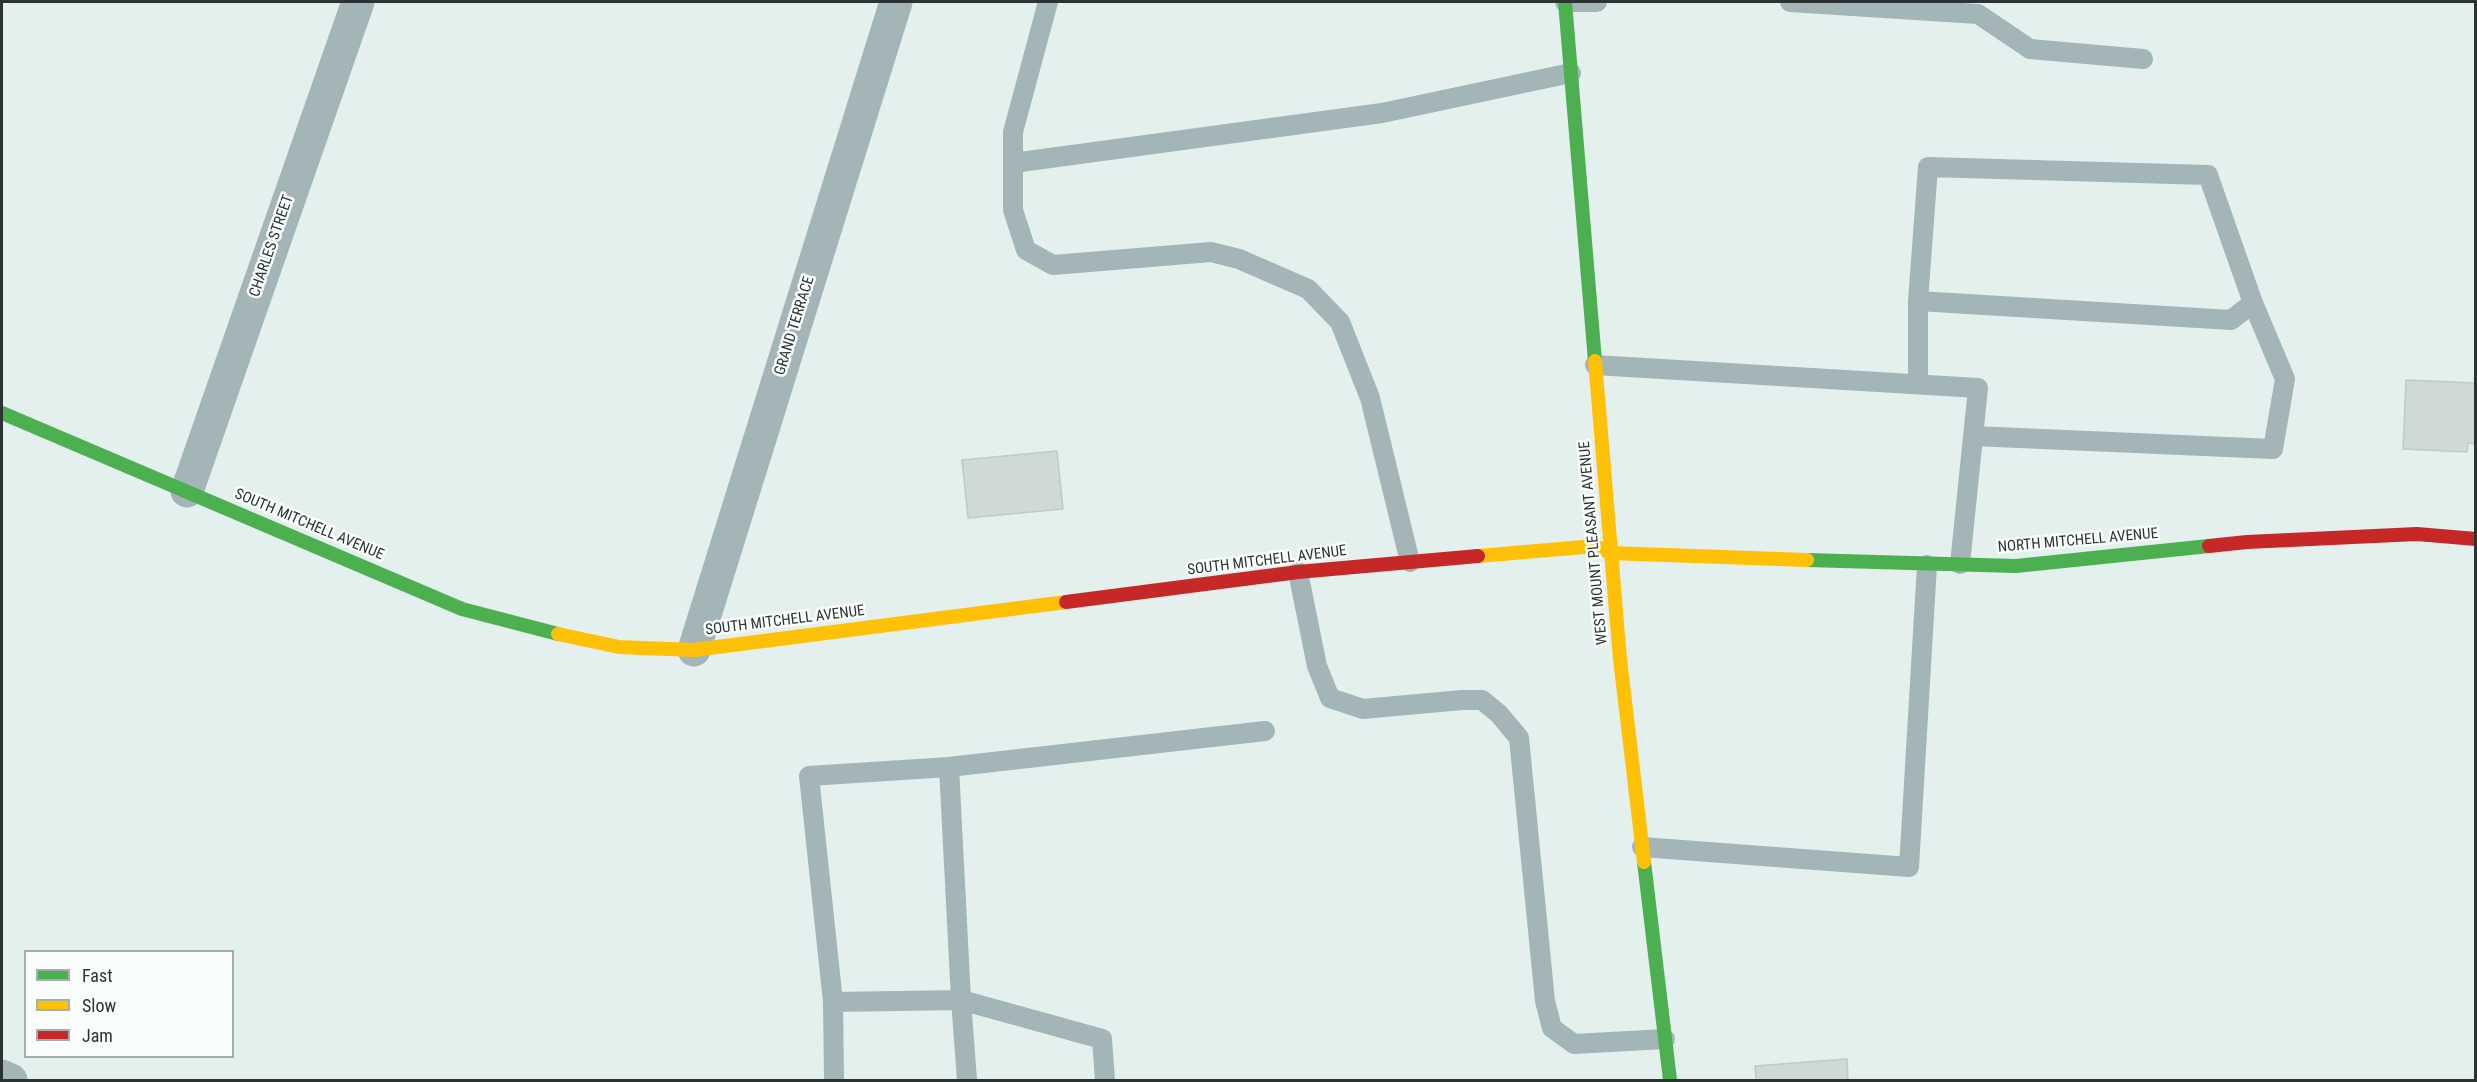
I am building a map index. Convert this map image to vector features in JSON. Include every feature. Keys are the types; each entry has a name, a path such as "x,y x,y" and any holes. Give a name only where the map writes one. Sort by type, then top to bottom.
{"street":[{"name":"CHARLES STREET","path":"187,491 358,2"},
{"name":"GRAND TERRACE","path":"694,650 896,2"},
{"name":"WEST MOUNT PLEASANT AVENUE","path":"1565,2 1620,659 1670,1080"},
{"name":"SOUTH MITCHELL AVENUE","path":"2,413 462,609 535,629 619,647 694,650 1299,572 1595,546 1611,554"},
{"name":"NORTH MITCHELL AVENUE","path":"1611,554 1927,566 1960,564 2016,566 2281,540 2417,534 2475,539"},
{"path":"2,1076 11,1080"}],"lane":[{"path":"1048,2 1013,132 1013,210 1026,250 1053,265 1211,252 1239,259 1308,290 1340,322 1370,398 1410,562"},
{"path":"1565,2 1597,2"},
{"path":"1790,2 1977,15 2030,50 2143,59"},
{"path":"1013,163 1382,113 1571,73"},
{"path":"1918,384 1918,302 1929,167 2208,175 2253,303 2284,379 2273,448 1973,436"},
{"path":"1918,302 2230,320 2253,303"},
{"path":"1595,365 1978,388 1960,564"},
{"path":"1642,847 1909,867 1927,566"},
{"path":"1299,572 1317,666 1330,698 1363,709 1482,700 1500,714 1519,738 1545,1001 1552,1028 1574,1044 1665,1040"},
{"path":"834,1080 833,1002 809,776 950,767 1264,731"},
{"path":"950,767 967,1080"},
{"path":"833,1002 961,1000 1102,1039 1105,1080"}],"building":[{"path":"2406,380 2476,383 2476,444 2468,443 2467,452 2403,449"},
{"path":"1057,451 1063,509 968,518 962,460"},
{"path":"1847,1059 1848,1080 1756,1080 1755,1066"}],"traffic: fast":[{"path":"1565,2 1595,361"},
{"path":"2,413 462,609 558,634"},
{"path":"1807,560 2016,566 2209,546"},
{"path":"1644,862 1670,1080"}],"traffic: slow":[{"path":"1595,361 1620,659 1644,862"},
{"path":"1478,556 1595,546 1611,553 1807,560"},
{"path":"558,634 619,647 694,650 1066,602"}],"traffic: jam":[{"path":"2209,546 2247,542 2417,534 2476,539"},
{"path":"1066,602 1298,572 1478,556"}]}
